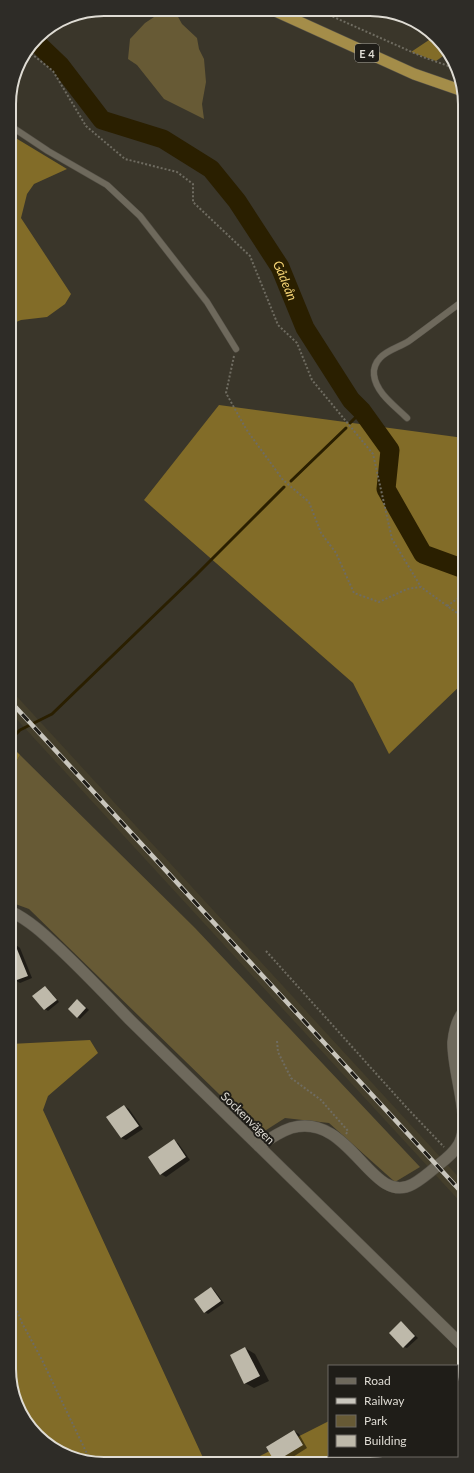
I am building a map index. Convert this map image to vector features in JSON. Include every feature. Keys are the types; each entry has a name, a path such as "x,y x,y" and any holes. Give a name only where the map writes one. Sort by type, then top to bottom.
{"highway":[{"name":"E 4","path":"286,16 414,74 456,89"}],"street":[{"name":"Sockenvägen","path":"16,915 45,935 458,1341"},
{"path":"458,1022 454,1037 453,1053 458,1082"},
{"path":"259,1146 276,1134 299,1127 313,1127 327,1131 343,1142 378,1179 388,1186 398,1189 408,1187 416,1183 451,1154 458,1144"}],"lane":[{"path":"16,130 48,151 107,185 140,216 207,302 236,349"},
{"path":"407,418 382,393 373,373 376,364 386,353 411,339 458,305"}],"path":[{"path":"331,16 423,57 450,66"},
{"path":"32,54 53,71 86,126 125,159 177,172 193,184 193,202 250,256 278,325 298,343 312,380 373,454 392,538 422,587 458,614"},
{"path":"236,349 226,393 246,429 283,480 309,502 321,533 336,553 354,593 379,602 407,589 422,587"},
{"path":"447,606 458,598"},
{"path":"266,951 407,1108 458,1161"},
{"path":"277,1041 278,1052 291,1078 322,1100 348,1131 343,1142"},
{"path":"16,1308 88,1455"}],"shaded area":[{"path":"429,40 443,56 436,61 411,52"},
{"path":"43,41 67,61 57,69 34,51"},
{"path":"16,138 67,169 34,184 27,194 21,218 71,294 65,304 47,317 21,320 16,322"},
{"path":"219,405 458,437 458,688 389,754 353,683 144,500"},
{"path":"16,696 458,1176 458,1199 16,719"},
{"path":"16,751 20,755 16,762"},
{"path":"90,1040 98,1053 48,1096 43,1110 203,1457 104,1457 82,1454 60,1445 51,1439 34,1422 23,1402 16,1374 16,1044"},
{"path":"328,1422 328,1457 258,1457"}],"green space":[{"path":"156,16 178,16 182,24 197,38 199,49 204,59 206,82 202,104 204,119 164,99 137,65 128,59 130,39 145,23"},
{"path":"20,755 195,928 420,1167 395,1182 329,1123 285,1118 260,1134 29,909 16,904 16,762"}],"building":[{"path":"16,947 28,976 16,980"},
{"path":"45,986 57,1000 44,1010 32,996"},
{"path":"77,999 86,1008 77,1018 68,1009"},
{"path":"124,1105 139,1126 121,1138 106,1117"},
{"path":"174,1139 186,1157 160,1175 148,1157"},
{"path":"211,1287 221,1301 204,1313 194,1299"},
{"path":"401,1321 415,1336 403,1348 389,1333"},
{"path":"245,1347 260,1376 244,1384 230,1355"},
{"path":"294,1430 303,1445 283,1457 272,1457 266,1447"}],"waterway":[{"name":"Gådeån","path":"39,45 60,65 102,120 163,139 211,169 237,201 280,267 305,328 351,400 362,411 390,450 386,489 423,554 458,567"},
{"path":"350,423 362,411"},
{"path":"291,481 346,428"},
{"path":"16,734 20,730 52,714 196,575 284,487"}],"railway":[{"path":"16,708 458,1188"}]}
